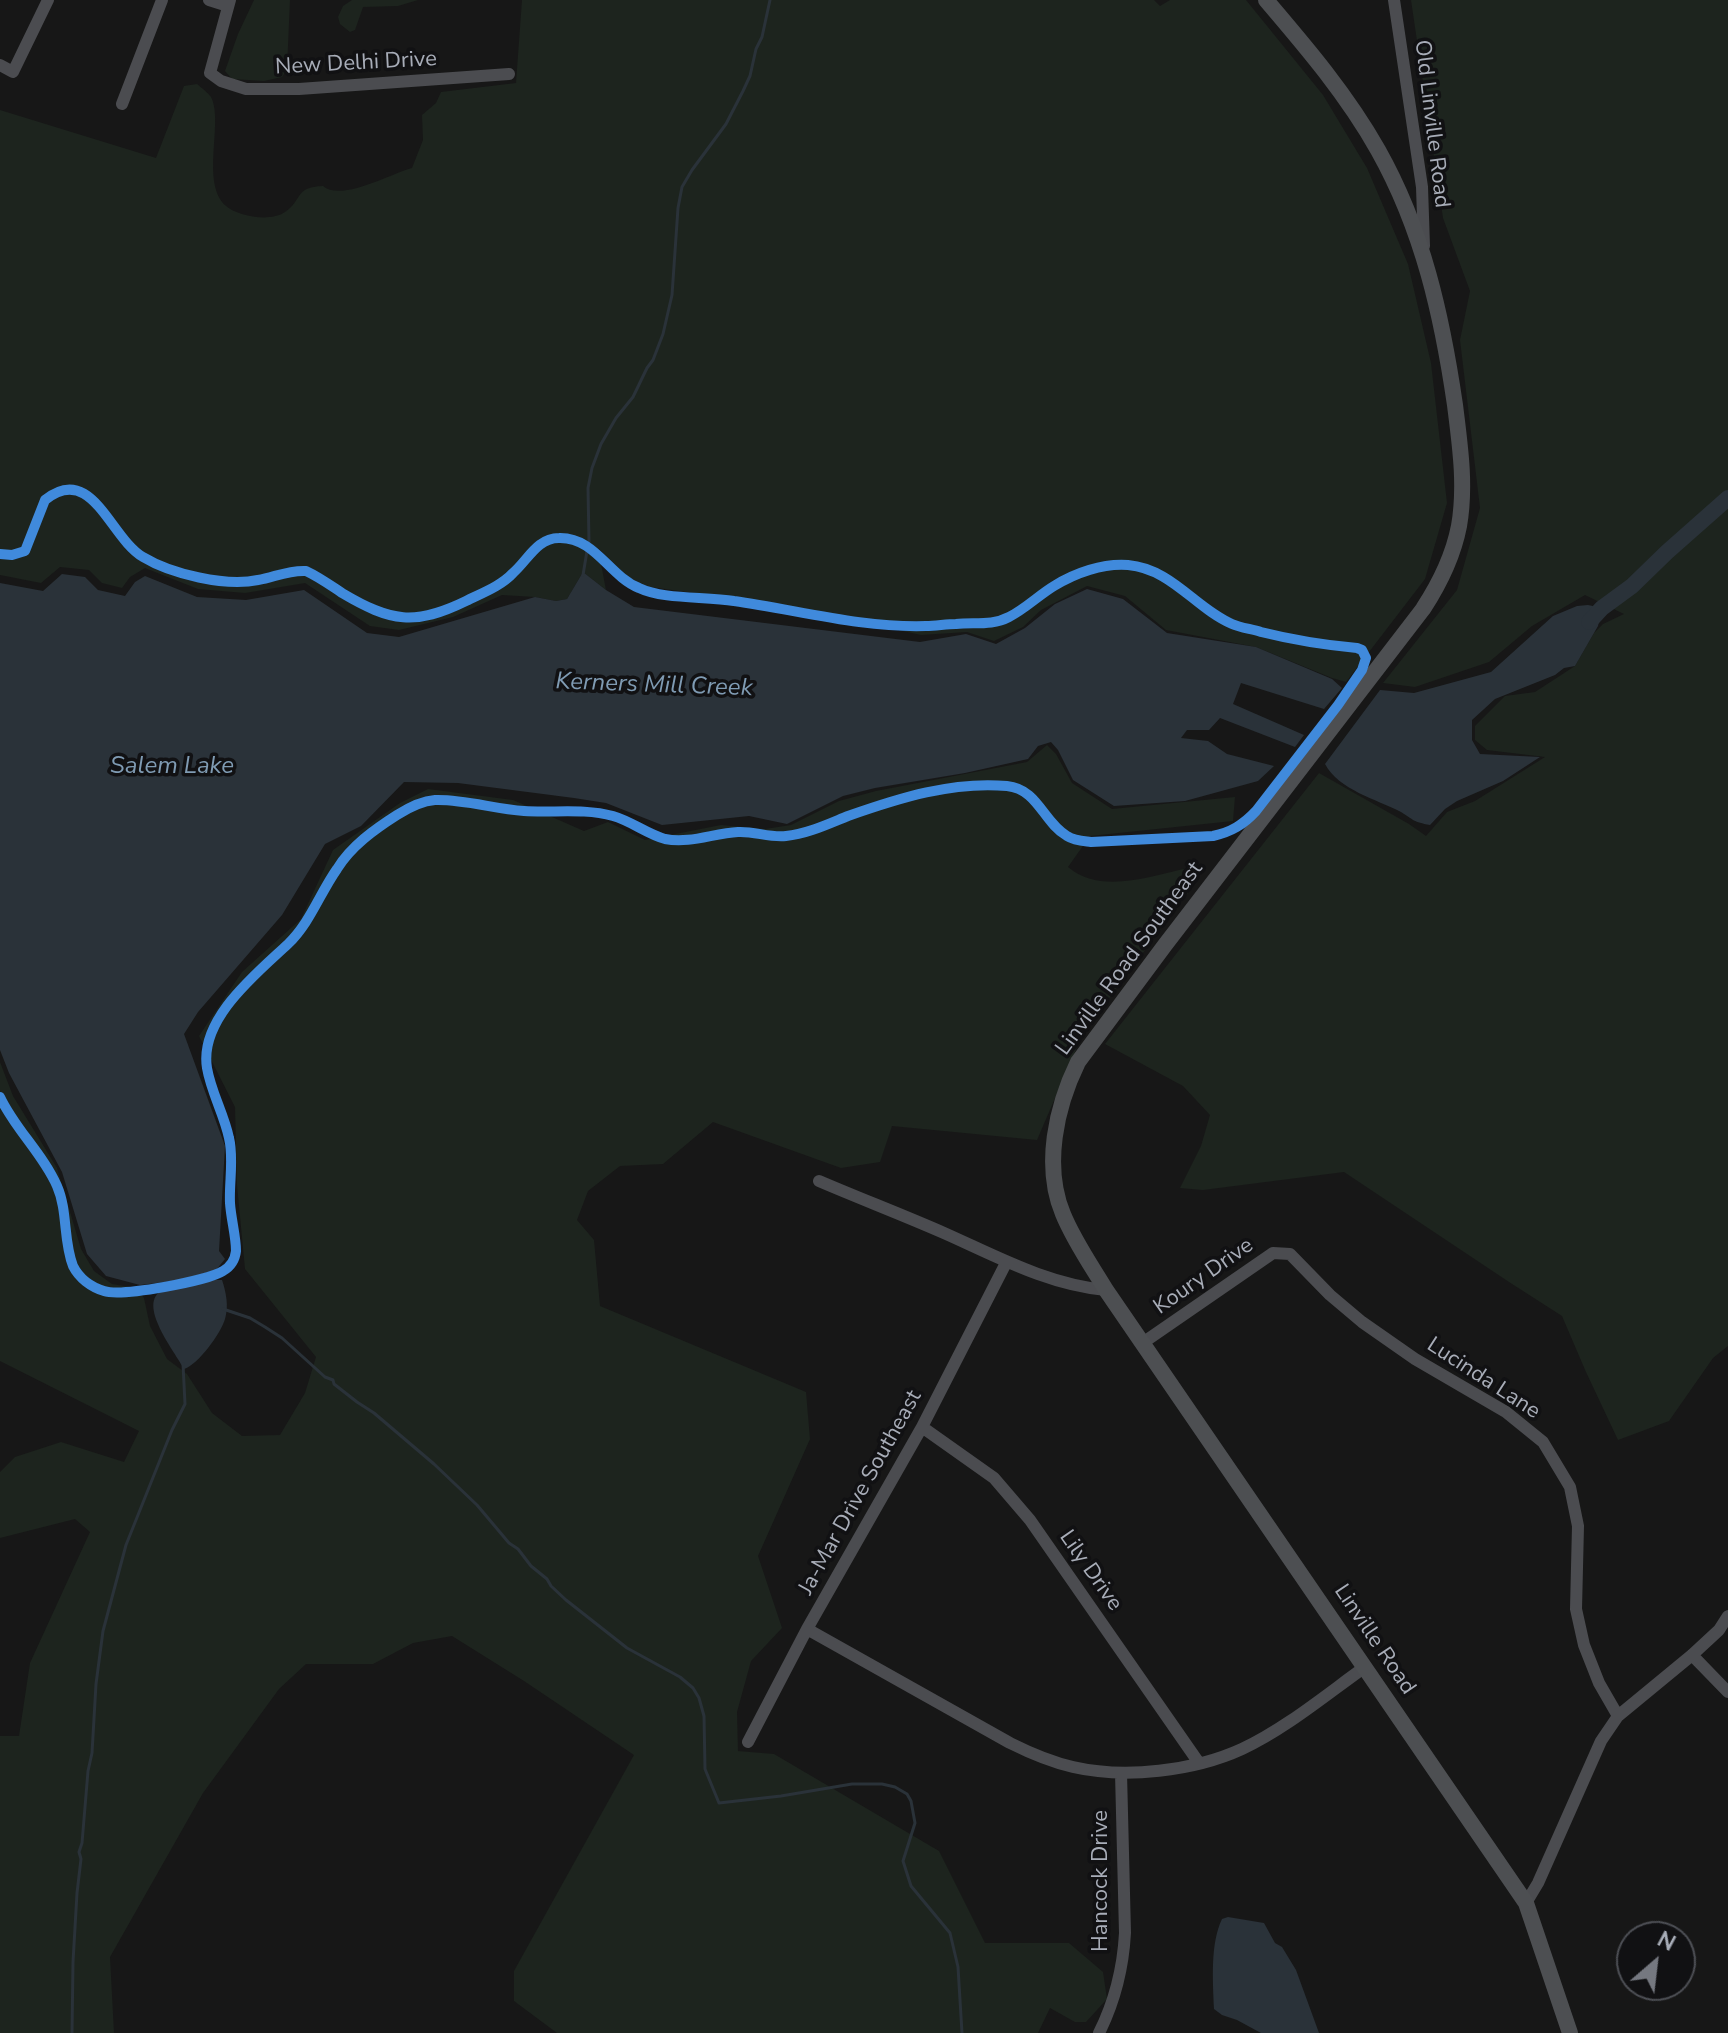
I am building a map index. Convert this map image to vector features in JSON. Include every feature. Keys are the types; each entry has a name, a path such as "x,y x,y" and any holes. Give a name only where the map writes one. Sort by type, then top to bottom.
{"main road":[{"name":"Linville Road Southeast","path":"1106,1290 1073,1235 1063,1213 1056,1184 1056,1130 1071,1077 1090,1045 1165,945 1423,609 1453,552 1462,508 1461,458 1445,346 1424,253 1405,204 1365,127 1331,78 1266,0"},
{"name":"Linville Road","path":"1106,1290 1526,1903 1570,2033"}],"street":[{"path":"0,65 13,72 48,0"},
{"path":"122,104 162,0"},
{"path":"209,0 229,3"},
{"name":"Old Linville Road","path":"1394,0 1422,187 1424,253"},
{"name":"New Delhi Drive","path":"229,3 210,73 221,81 246,89 299,89 509,74"},
{"path":"819,1181 944,1233 1006,1263 1082,1288 1106,1290"},
{"name":"Koury Drive","path":"1144,1342 1273,1253 1290,1254"},
{"name":"Lucinda Lane","path":"1290,1254 1362,1322 1415,1359 1506,1412 1543,1442 1570,1487 1578,1526 1576,1609 1584,1645 1599,1683 1618,1716"},
{"name":"Ja-Mar Drive Southeast","path":"748,1742 807,1629 922,1427 1006,1263"},
{"name":"Lily Drive","path":"922,1427 994,1478 1030,1520 1199,1763"},
{"path":"1526,1903 1538,1883 1601,1741 1618,1716 1692,1655 1719,1630 1728,1616"},
{"path":"807,1629 1031,1753 1074,1767 1121,1773 1199,1763 1245,1748 1365,1667"},
{"path":"1692,1655 1728,1692"},
{"name":"Hancock Drive","path":"1099,2033 1113,2001 1124,1956 1121,1773"}],"shaded area":[{"path":"254,0 290,0 287,69 282,77 264,81 232,79 225,71"},
{"path":"352,0 418,0 398,6 363,7 355,30 350,32 340,24 338,17 343,6"},
{"path":"522,0 1154,0 1160,6 1170,0 1246,0 1323,95 1367,168 1408,264 1431,363 1447,503 1425,579 1346,682 1256,647 1166,630 1125,596 1087,586 1041,610 1023,627 994,641 967,632 921,635 788,606 643,586 628,577 598,548 606,590 583,572 567,599 556,601 502,595 453,617 399,630 370,626 305,583 245,593 198,589 145,568 130,577 122,588 102,583 89,570 60,567 41,583 0,575 0,110 156,158 184,86 197,84 211,97 214,108 213,168 218,196 226,206 239,213 272,217 285,212 307,189 323,186 341,191 353,189 412,168 423,140 422,115 436,103 441,92 516,83"},
{"path":"1411,0 1728,0 1728,1346 1713,1358 1669,1421 1618,1440 1562,1316 1344,1172 1203,1190 1180,1188 1201,1146 1210,1115 1183,1086 1105,1044 1319,773 1426,836 1447,812 1475,801 1545,757 1487,750 1475,740 1475,726 1505,696 1535,692 1575,666 1594,633 1603,624 1624,614 1585,595 1532,626 1489,662 1415,687 1383,683 1457,590 1480,508 1460,340 1470,291 1443,218"},
{"path":"1047,745 1056,754 1072,783 1112,809 1235,797 1233,821 1090,836 1068,867 1095,880 1110,882 1142,879 1188,868 1199,878 1083,1033 1037,1140 892,1126 880,1162 841,1168 713,1122 663,1164 620,1166 588,1191 577,1220 594,1240 600,1306 806,1392 810,1439 758,1556 782,1628 751,1661 737,1712 738,1751 774,1754 939,1851 985,1943 1069,1943 1103,1972 1107,1999 1086,2022 1075,2022 1050,2008 1038,2033 557,2033 514,2001 514,1971 634,1755 452,1636 413,1643 373,1664 306,1664 279,1689 203,1793 110,1957 114,2033 0,2033 0,1736 19,1736 30,1663 90,1532 75,1519 0,1538 0,1472 15,1457 61,1442 124,1462 139,1431 0,1361 0,1062 13,1096 57,1168 81,1249 94,1271 112,1284 136,1288 144,1298 150,1326 167,1359 187,1374 212,1413 242,1436 280,1435 305,1393 316,1357 245,1269 237,1185 235,1107 199,1036 242,972 301,919 333,850 400,803 428,789 513,800 584,831 608,822 645,840 721,825 765,829 791,825 839,801 876,791 1027,762"}],"water":[{"name":"Salem Lake","path":"583,572 634,607 920,642 966,634 996,644 1025,628 1055,604 1087,589 1123,599 1167,633 1256,647 1332,679 1342,688 1324,709 1241,683 1233,704 1304,735 1295,747 1220,718 1209,730 1187,730 1181,738 1208,741 1227,754 1274,766 1258,781 1185,801 1114,806 1073,780 1051,742 1038,746 1028,759 843,796 787,824 749,816 662,825 606,803 458,783 404,782 361,826 325,844 282,915 198,1012 184,1034 225,1146 219,1251 225,1259 216,1270 181,1280 140,1285 106,1276 87,1254 62,1172 0,1050 0,583 43,591 62,574 85,577 98,590 125,596 135,582 145,576 197,597 246,600 304,590 367,633 399,637 535,597 556,601 567,599"},
{"path":"1588,605 1602,608 1598,626 1575,666 1495,699 1472,720 1472,740 1480,754 1540,757 1503,781 1457,801 1430,825 1417,822 1359,793 1339,781 1325,764 1380,690 1414,693 1491,672 1553,616"},
{"path":"222,1280 227,1309 225,1319 208,1348 184,1369 155,1316 153,1306 156,1296 163,1290"},
{"path":"1228,1917 1264,1923 1296,1970 1319,2033 1261,2033 1214,2009 1216,1940 1222,1919"}],"waterway":[{"path":"589,542 588,488 592,468 601,444 633,397 653,360 663,334 672,295 682,187 726,124 743,91 762,37 770,0"},
{"name":"Kerners Mill Creek","path":"1589,622 1728,498"},
{"path":"583,575 587,551"},
{"path":"223,1309 250,1318 282,1338 325,1377 333,1380 334,1384 434,1464 566,1600 627,1648 680,1677 693,1688 704,1716 705,1769 719,1803 852,1784 882,1784 907,1794 915,1823 903,1861 911,1886 950,1933 958,1967 962,2033"},
{"path":"72,2033 79,1852 103,1631 126,1545 185,1404 183,1364"}],"cycle path":[{"path":"0,554 12,555 25,551 45,500 61,491 76,490 99,507 131,548 168,569 199,578 230,582 306,571 359,603 403,617 417,617 448,609 491,589 508,578 539,546 559,538 582,544 628,582 649,592 723,599 902,626 996,622 1015,614 1071,577 1099,567 1128,565 1158,574 1206,609 1235,625 1297,640 1357,648 1366,658 1362,670 1338,705 1256,811 1236,827 1213,836 1091,842 1076,840 1059,830 1026,793 1017,788 987,785 906,797 810,831 780,836 738,832 674,840 658,837 620,818 602,814 524,811 446,800 425,802 406,810 372,832 349,853 296,936 246,983 212,1032 207,1050 207,1068 230,1146 230,1203 236,1251 230,1265 214,1275 128,1292 104,1291 86,1282 73,1266 57,1186 0,1097"}]}
